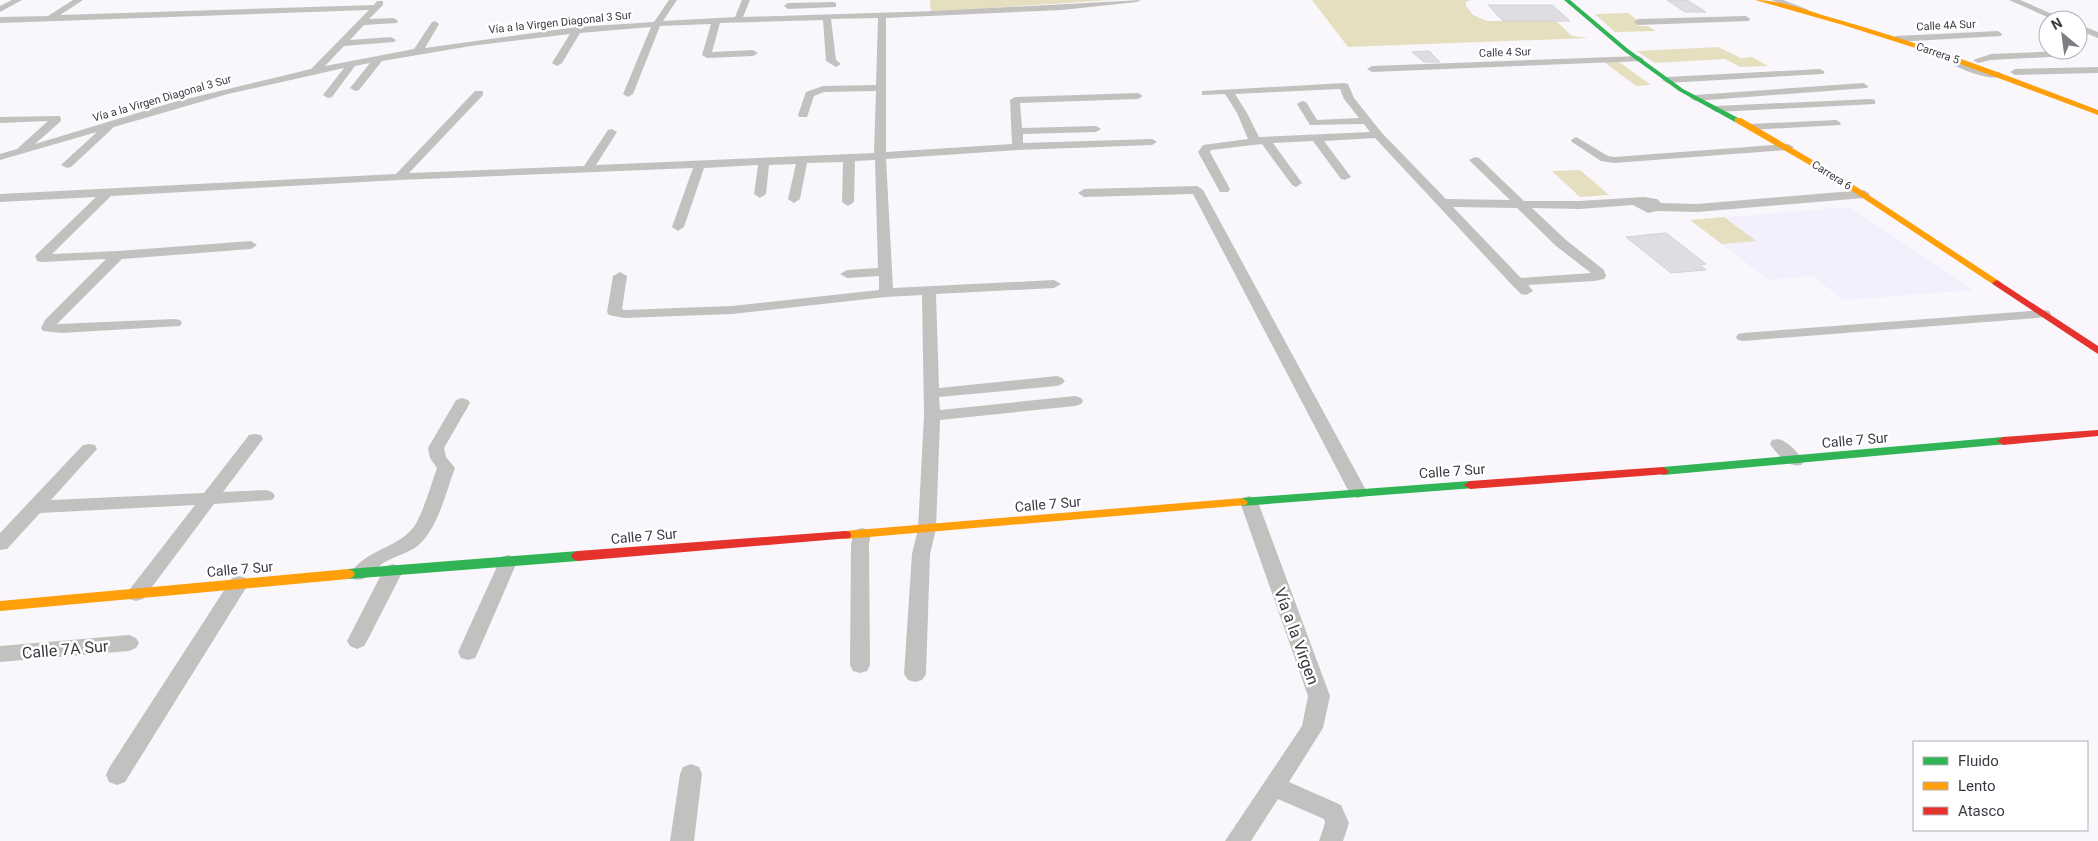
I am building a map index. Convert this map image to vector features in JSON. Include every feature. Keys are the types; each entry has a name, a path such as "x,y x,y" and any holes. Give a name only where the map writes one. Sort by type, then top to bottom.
{"street":[{"path":"0,9 4,5 18,0"},
{"path":"50,18 79,0"},
{"path":"314,72 383,0"},
{"path":"628,94 657,24 673,0"},
{"path":"738,20 746,0"},
{"name":"Vía a la Virgen Diagonal 3 Sur","path":"0,157 246,86 418,51 577,30 657,24 882,16 925,10 1100,5 1137,0"},
{"name":"Carrera 6","path":"1568,0 1639,59 1668,80 1697,99 1788,147 1864,194 2098,351"},
{"path":"1758,0 1824,16"},
{"name":"Carrera 5","path":"1775,0 1896,39 2098,112"},
{"path":"2013,0 2038,10"},
{"path":"784,19 789,3 833,5"},
{"path":"0,20 389,10"},
{"path":"1738,14 1757,24"},
{"path":"99,26 115,16"},
{"path":"882,16 880,156 886,293"},
{"path":"827,18 831,61 836,64"},
{"path":"1638,22 1746,19"},
{"path":"361,22 394,21"},
{"path":"716,22 707,56 753,54"},
{"path":"418,51 435,24"},
{"path":"557,63 577,30"},
{"name":"Calle 4A Sur","path":"1896,39 1998,34"},
{"path":"341,43 390,40"},
{"path":"1978,60 2038,55"},
{"path":"355,88 379,58"},
{"name":"Calle 4 Sur","path":"1372,68 1639,59"},
{"path":"328,95 352,64"},
{"path":"2015,72 2098,70"},
{"path":"1668,80 1820,72"},
{"path":"1206,93 1344,86 1349,99 1378,135 1522,287 1599,276 1599,273 1561,243 1475,160"},
{"path":"1681,102 1697,99 1862,86"},
{"path":"803,115 810,94 823,89 882,88"},
{"path":"1228,92 1260,141 1296,183"},
{"path":"399,177 479,93"},
{"path":"1018,147 1016,100 1138,96"},
{"path":"1716,109 1871,102"},
{"path":"1302,104 1314,123 1366,121"},
{"path":"0,120 56,118 56,120 24,145 20,152"},
{"path":"67,165 116,122"},
{"path":"1750,128 1836,123"},
{"path":"1017,131 1096,129"},
{"path":"588,169 612,132"},
{"path":"1224,190 1204,152 1207,147 1260,141 1378,135"},
{"path":"1317,139 1345,177"},
{"path":"1576,140 1605,159 1614,160 1788,147"},
{"path":"0,198 399,177 850,158 1018,147 1152,142"},
{"path":"848,202 850,158"},
{"path":"794,199 802,160"},
{"path":"760,194 764,161"},
{"path":"678,227 700,164"},
{"path":"1084,193 1197,190 1358,492"},
{"path":"107,192 42,258 118,255 251,245"},
{"path":"1448,207 1642,205 1657,208 1697,208 1864,194"},
{"path":"118,255 50,323 48,328 175,323"},
{"path":"847,274 885,272"},
{"path":"620,276 614,312 624,314 732,310 886,293 1054,284"},
{"path":"915,674 921,554 927,529 932,416 929,290"},
{"path":"1743,337 2044,314"},
{"path":"931,393 1057,382"},
{"path":"932,416 1075,401"},
{"path":"360,574 377,558 408,544 422,531 446,468 438,458 436,448 462,403"},
{"name":"Calle 7 Sur","path":"0,606 239,583 927,529 1358,492 1624,475 2098,433"},
{"path":"136,594 255,439"},
{"path":"1778,444 1795,461"},
{"path":"0,544 89,449"},
{"path":"34,507 266,496"},
{"name":"Vía a la Virgen","path":"1237,841 1312,728 1319,696 1249,502"},
{"path":"860,665 860,544 862,534"},
{"path":"468,652 508,562"},
{"path":"357,641 393,571"},
{"path":"116,775 239,583"},
{"name":"Calle 7A Sur","path":"0,654 129,644"},
{"path":"682,841 691,774"},
{"path":"1274,786 1333,812 1337,822 1331,841"}],"shaded area":[{"path":"930,0 1112,0 931,12"},
{"path":"1312,0 1471,0 1466,2 1466,6 1473,15 1487,21 1556,21 1572,36 1589,38 1348,47"},
{"path":"1628,13 1641,23 1636,24 1639,26 1647,26 1656,31 1615,32 1595,14"},
{"path":"1718,47 1741,58 1752,57 1768,66 1740,67 1725,59 1655,63 1637,51"},
{"path":"1604,62 1619,62 1651,85 1636,86"},
{"path":"1580,170 1609,195 1580,197 1552,171"},
{"path":"1849,207 1974,290 1844,300 1812,276 1769,280 1690,220"},
{"path":"1724,217 1756,241 1722,244 1690,220"}],"building":[{"path":"1667,0 1687,0 1706,12 1685,12"},
{"path":"1488,5 1552,5 1570,21 1503,21"},
{"path":"1429,51 1440,62 1424,62 1412,52"},
{"path":"1666,233 1706,264 1700,265 1706,270 1671,273 1626,237"}],"traffic: fast":[{"path":"1567,0 1626,50 1681,90 1738,120"},
{"path":"1663,471 2003,441"},
{"path":"1242,502 1470,485"},
{"path":"348,574 578,556"}],"traffic: slow":[{"path":"1758,0 1887,36 2098,113"},
{"path":"1738,120 1837,178 1997,283"},
{"path":"845,535 1242,502"},
{"path":"0,606 348,574"}],"traffic: jam":[{"path":"1997,283 2098,351"},
{"path":"2003,441 2098,433"},
{"path":"1470,485 1663,471"},
{"path":"578,556 845,535"}]}
